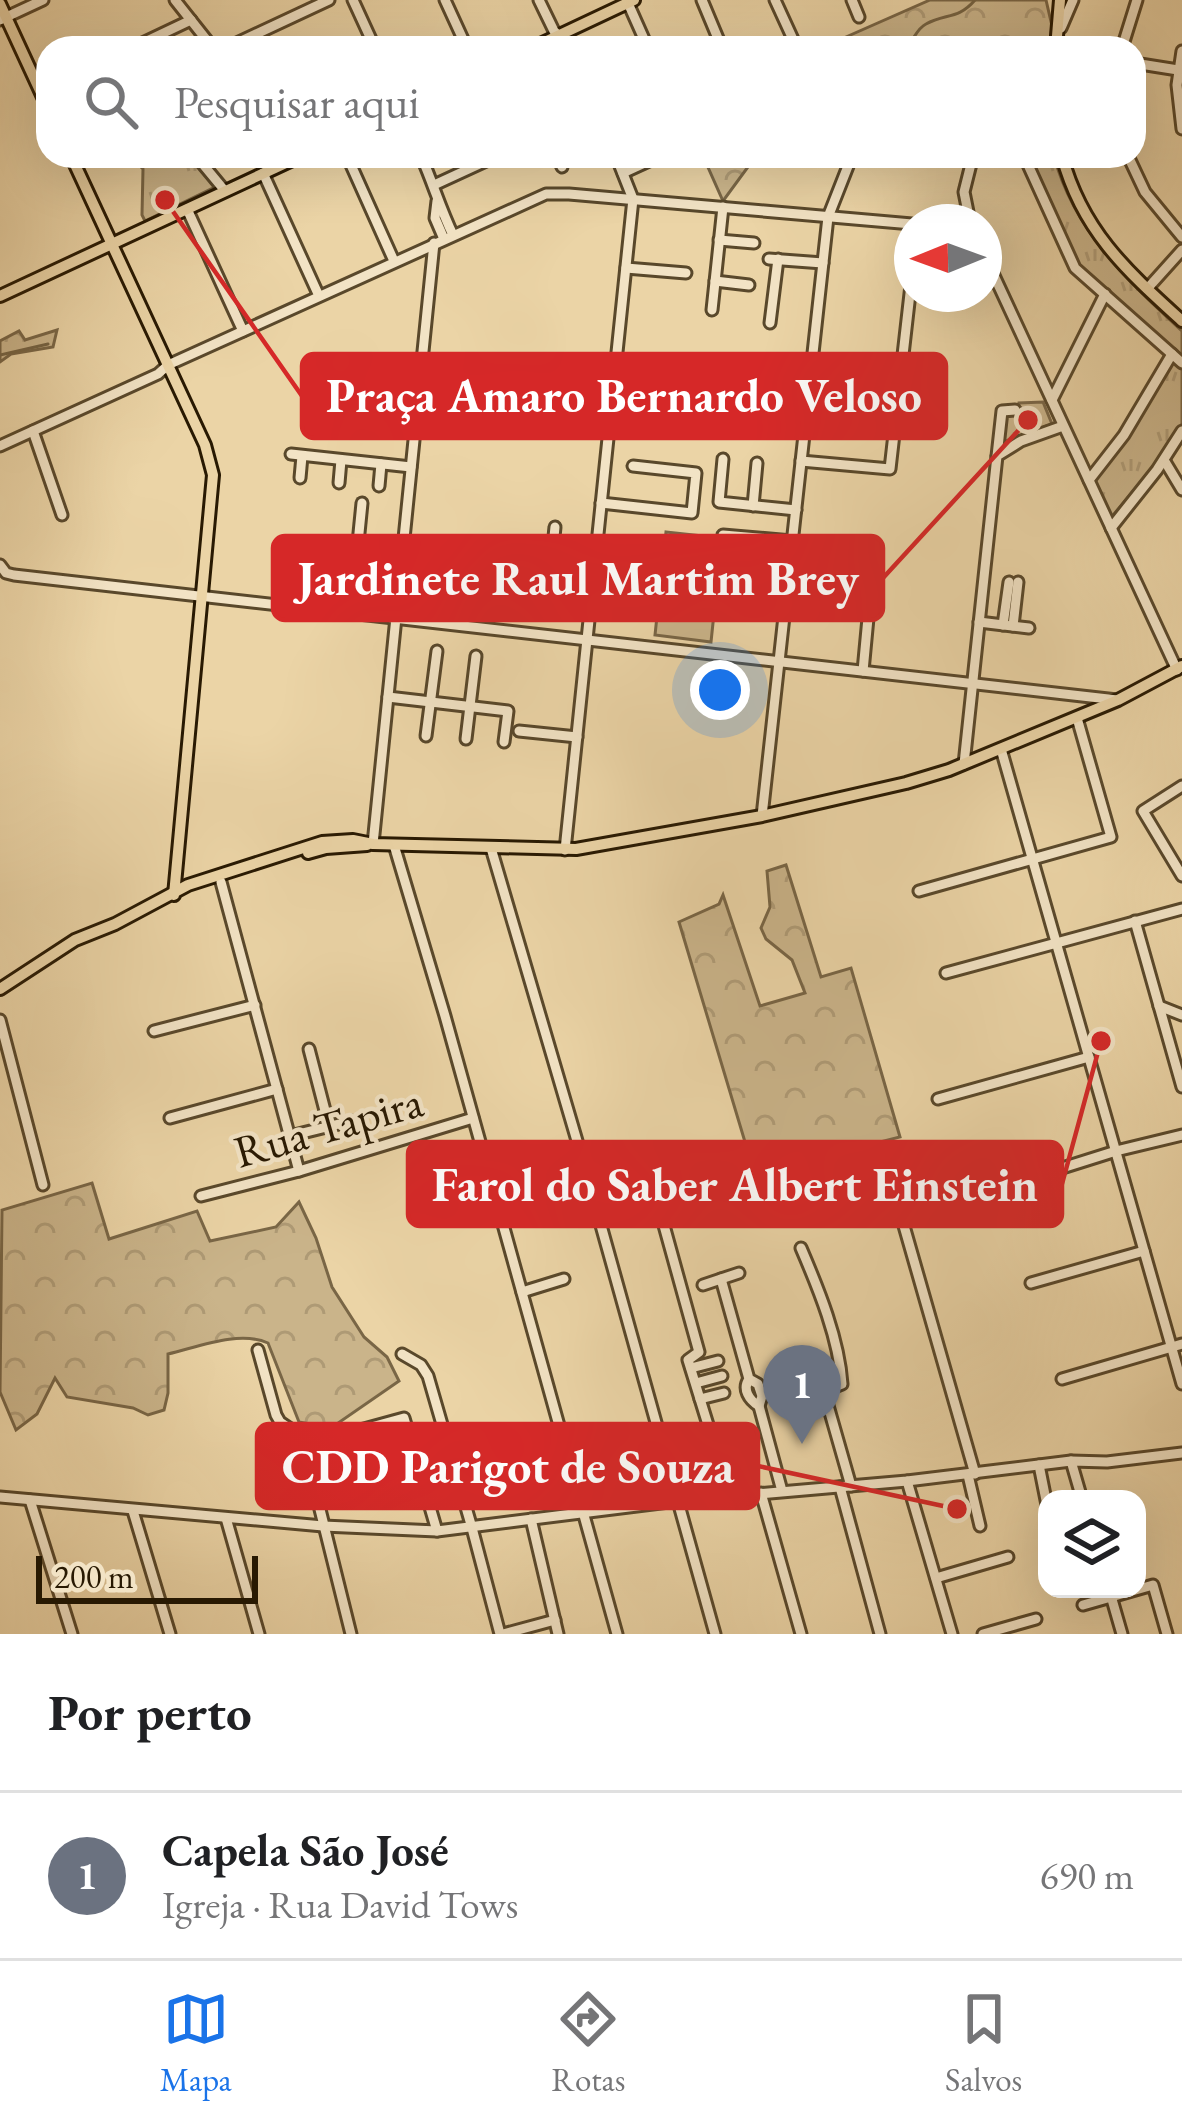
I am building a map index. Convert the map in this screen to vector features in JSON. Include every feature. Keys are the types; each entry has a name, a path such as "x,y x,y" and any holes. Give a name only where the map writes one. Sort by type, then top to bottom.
{"main road":[{"path":"1057,36 1060,0"},
{"path":"559,35 632,1"},
{"path":"0,4 3,18 36,75"},
{"path":"76,168 212,464 214,485 173,895"},
{"path":"0,296 274,168"},
{"path":"1066,168 1092,228 1118,261 1182,322"},
{"path":"173,895 316,851 373,844 565,850 762,815 923,779 1077,718 1179,668"},
{"path":"0,989 75,940 188,885 315,843 345,839 373,844"}],"street":[{"path":"3,18 43,0"},
{"path":"175,0 204,36"},
{"path":"252,36 329,0"},
{"path":"352,0 369,36"},
{"path":"445,0 462,36"},
{"path":"539,0 559,35"},
{"path":"702,0 717,36"},
{"path":"776,0 791,36"},
{"path":"852,0 860,17"},
{"path":"1059,36 1073,0"},
{"path":"1126,36 1138,0"},
{"path":"632,1 644,36"},
{"path":"157,36 191,20"},
{"path":"1182,51 1177,97 1182,129"},
{"path":"1146,65 1178,70"},
{"path":"206,168 225,191"},
{"path":"352,168 394,261"},
{"path":"373,844 412,467 444,239 435,218 437,201 426,168"},
{"path":"434,185 471,168"},
{"path":"565,850 633,199 621,168"},
{"path":"623,173 634,168"},
{"path":"762,815 828,217 847,168"},
{"path":"966,204 969,168"},
{"path":"1029,168 1070,261 1182,363"},
{"path":"1134,168 1145,192 1182,237"},
{"path":"263,173 319,296"},
{"path":"0,446 546,194 894,222"},
{"path":"712,310 723,207"},
{"path":"187,209 243,331"},
{"path":"719,240 754,243"},
{"path":"1147,289 1182,250"},
{"path":"770,322 774,259 823,263"},
{"path":"626,268 686,273"},
{"path":"715,281 749,285"},
{"path":"1002,293 1179,668"},
{"path":"1052,400 1105,294"},
{"path":"801,461 890,469 908,312"},
{"path":"1089,480 1131,424 1172,354"},
{"path":"964,764 1002,411 1015,410"},
{"path":"997,457 1021,441 1064,426"},
{"path":"33,430 62,515"},
{"path":"1111,528 1182,431"},
{"path":"300,478 297,455 412,467"},
{"path":"723,459 718,502 796,510"},
{"path":"339,482 341,460"},
{"path":"1164,460 1182,490"},
{"path":"753,506 757,463"},
{"path":"379,485 381,464"},
{"path":"601,502 692,513 695,473 633,466"},
{"path":"352,613 362,503"},
{"path":"550,576 555,527"},
{"path":"723,535 792,542"},
{"path":"0,565 9,574 1118,700"},
{"path":"863,671 873,565"},
{"path":"528,574 593,581"},
{"path":"1008,625 1013,582"},
{"path":"979,622 1029,628"},
{"path":"426,736 437,651"},
{"path":"466,739 476,656"},
{"path":"388,697 508,711 504,742"},
{"path":"919,891 1111,837 1077,718"},
{"path":"518,731 577,737"},
{"path":"1001,749 1144,1251 1177,1345 1182,1384"},
{"path":"1182,786 1143,811 1182,876"},
{"path":"394,844 617,1634"},
{"path":"491,848 715,1634"},
{"path":"221,882 299,1171"},
{"path":"946,973 1182,908"},
{"path":"1135,921 1182,1088"},
{"path":"154,1031 255,1004"},
{"path":"1159,1006 1182,1015"},
{"path":"0,1020 43,1185"},
{"path":"309,1049 329,1126"},
{"path":"938,1099 1089,1057"},
{"path":"170,1118 277,1089"},
{"name":"Rua Tapira","path":"201,1196 473,1118"},
{"path":"290,1136 351,1121"},
{"path":"1005,1186 1182,1135"},
{"path":"882,1149 971,1474 980,1526"},
{"path":"660,1211 699,1352 688,1358 730,1496"},
{"path":"801,1248 840,1367 842,1384 825,1395 880,1634"},
{"path":"1031,1283 1144,1251"},
{"path":"703,1285 739,1273"},
{"path":"522,1292 564,1279"},
{"path":"721,1279 749,1379 746,1390 759,1406 782,1491"},
{"path":"814,1338 831,1333"},
{"path":"1062,1379 1177,1345"},
{"path":"258,1350 276,1415 302,1437 351,1634"},
{"path":"818,1354 836,1350"},
{"path":"402,1354 421,1365 428,1376 501,1634 533,1630 555,1620"},
{"path":"691,1368 718,1361"},
{"path":"823,1372 840,1367"},
{"path":"695,1384 722,1376"},
{"path":"700,1399 724,1393"},
{"path":"342,1435 404,1418 437,1531"},
{"path":"0,1497 323,1526 437,1531 677,1501 1182,1453"},
{"path":"1070,1461 1079,1490"},
{"path":"1039,1465 1044,1490"},
{"path":"907,1481 952,1634"},
{"path":"761,1493 801,1634"},
{"path":"30,1500 72,1634"},
{"path":"133,1511 170,1634"},
{"path":"226,1518 260,1634"},
{"path":"531,1520 558,1634"},
{"path":"936,1578 1008,1557"},
{"path":"1146,1586 1154,1585 1167,1634"},
{"path":"1083,1605 1099,1598"},
{"path":"1112,1598 1123,1634"},
{"path":"982,1634 1036,1619"}],"green space":[{"path":"930,0 1046,0 1052,26 1051,36 848,36"},
{"path":"202,168 217,186 145,221 143,169"},
{"path":"708,168 747,168 723,201"},
{"path":"1034,168 1058,168 1089,231 1123,273 1182,331 1182,356 1080,267"},
{"path":"57,330 53,347 11,354 0,362 0,341 19,331 25,340"},
{"path":"1172,360 1182,368 1182,425 1109,520 1093,483"},
{"path":"1043,402 1052,424 1003,442 1007,417 1018,414 1019,403"},
{"path":"666,532 722,538 711,642 655,635"},
{"path":"786,865 821,977 851,968 900,1137 860,1147 874,1197 769,1222 679,922 719,904 723,895 760,1006 805,993 792,960 766,939 761,928 770,907 767,871"},
{"path":"92,1183 109,1239 197,1211 210,1241 276,1227 299,1202 332,1287 364,1337 387,1357 399,1381 331,1428 299,1422 268,1343 232,1339 168,1354 164,1410 148,1415 67,1397 55,1378 37,1414 16,1430 0,1392 2,1210"}],"waterway":[{"path":"915,36 923,26 963,11 975,0"},
{"path":"0,355 48,344"}],"place":[{"name":"Praça Amaro Bernardo Veloso","path":"165,200"},
{"name":"Jardinete Raul Martim Brey","path":"1028,420"},
{"name":"Farol do Saber Albert Einstein","path":"1101,1041"},
{"name":"Capela São José","path":"802,1444"},
{"name":"CDD Parigot de Souza","path":"957,1509"}]}
